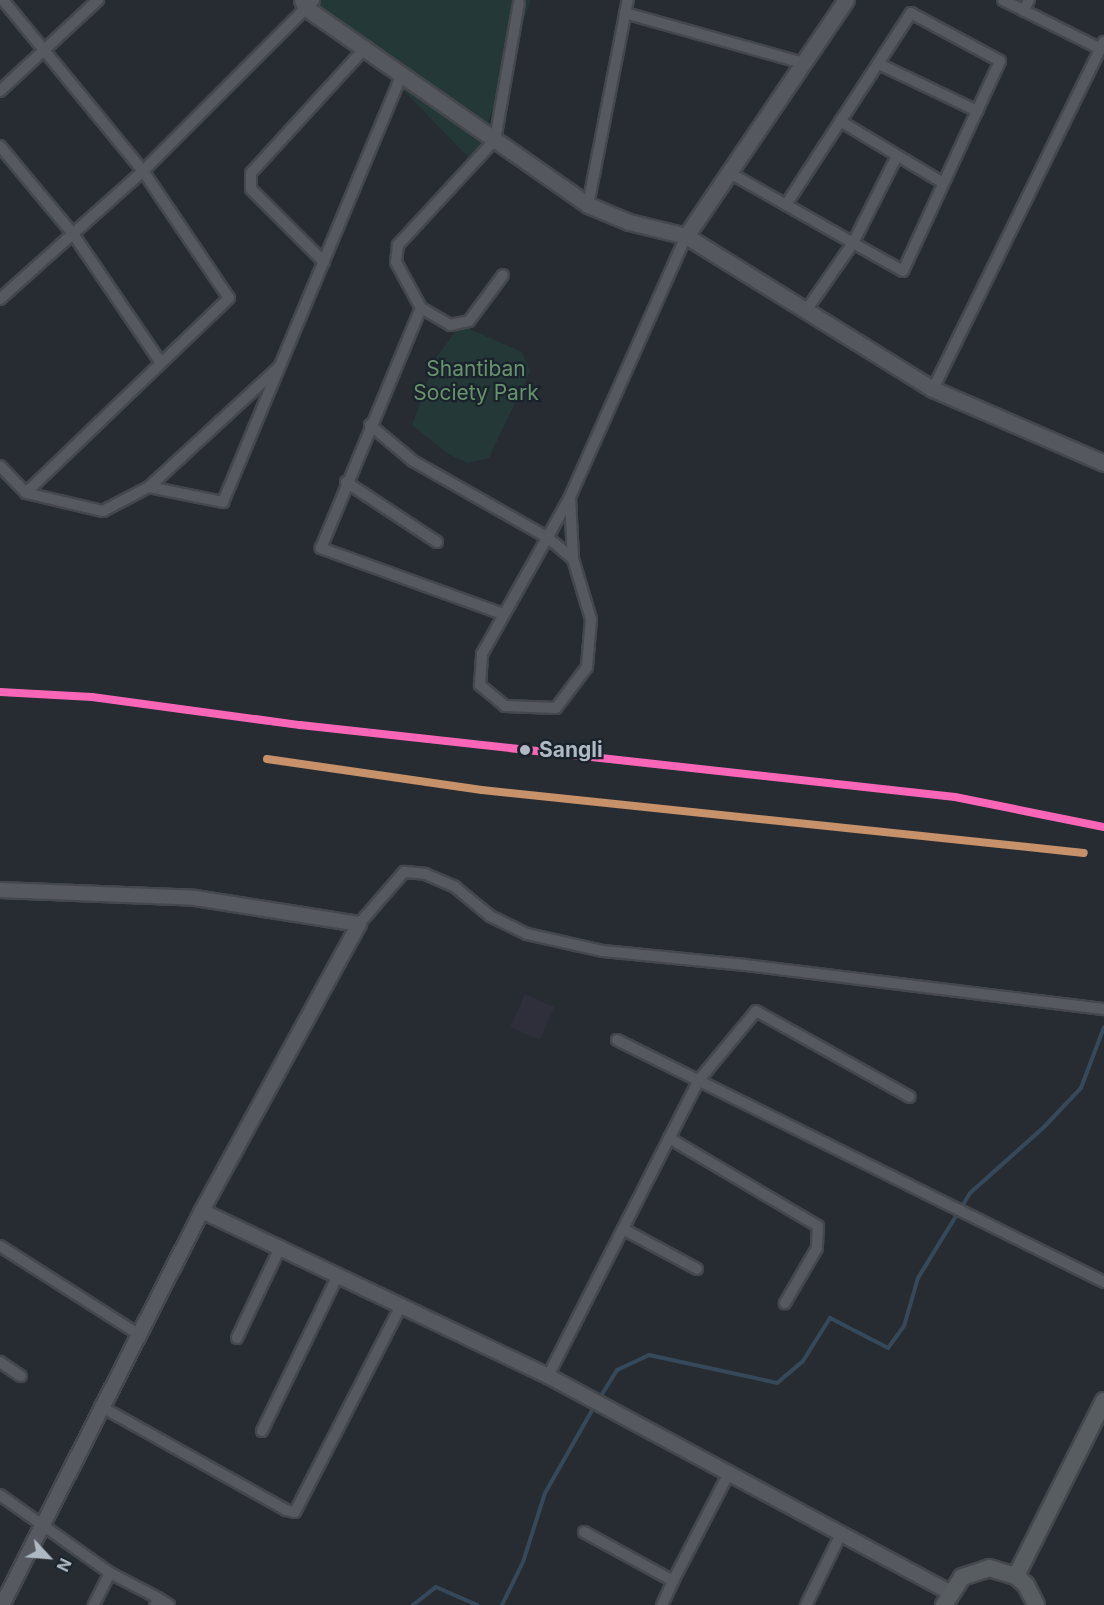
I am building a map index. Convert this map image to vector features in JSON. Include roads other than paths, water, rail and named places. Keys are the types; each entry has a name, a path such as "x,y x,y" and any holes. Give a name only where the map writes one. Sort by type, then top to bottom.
{"main road":[{"path":"686,236 846,0"},
{"path":"307,3 402,75 588,205 629,222 686,236 805,312 933,389 1104,463"},
{"path":"1016,1576 1102,1410"},
{"path":"948,1599 962,1577 975,1570 989,1568 1016,1576 1026,1585 1036,1605"}],"street":[{"path":"3,0 143,171 229,298 26,493"},
{"path":"0,91 98,0"},
{"path":"588,205 627,0"},
{"path":"933,389 1102,46 1004,0"},
{"path":"1024,11 1029,0"},
{"path":"0,299 143,171 307,3"},
{"path":"503,275 469,321 450,325 421,308 396,262 398,245 495,140 519,3"},
{"path":"625,13 803,63"},
{"path":"730,173 786,205 853,243 903,271 1000,61 911,13 786,205"},
{"path":"324,262 251,189 251,173 366,47"},
{"path":"879,64 976,111"},
{"path":"149,487 223,502 402,75"},
{"path":"840,121 943,183"},
{"path":"0,146 73,234 161,363"},
{"path":"805,312 853,243 897,156"},
{"path":"570,497 573,559 591,619 587,667 556,708 505,706 480,685 482,654 570,497 686,236"},
{"path":"421,308 346,482 321,548 503,614"},
{"path":"0,466 26,493 103,512 149,487 282,364"},
{"path":"370,425 413,461 547,537 573,559"},
{"path":"346,482 437,542"},
{"path":"2,1605 100,1406 202,1211 359,924 404,872 425,874 455,887 490,916 527,934 603,951 756,966 1104,1009"},
{"path":"0,890 195,898 359,924"},
{"path":"548,1376 699,1080 756,1011 910,1097"},
{"path":"617,1040 1104,1282"},
{"path":"669,1138 818,1226 817,1248 785,1303"},
{"path":"202,1211 548,1376 841,1534 948,1599"},
{"path":"623,1229 697,1269"},
{"path":"0,1246 138,1334"},
{"path":"237,1338 280,1248"},
{"path":"262,1431 338,1275"},
{"path":"100,1406 286,1510 296,1512 401,1306"},
{"path":"0,1362 21,1376"},
{"path":"662,1605 728,1475"},
{"path":"0,1495 110,1574 157,1602 169,1605"},
{"path":"584,1532 673,1581"},
{"path":"806,1605 841,1534"},
{"path":"94,1605 110,1574"}],"waterway":[{"path":"599,1399 617,1370 649,1355 777,1383 803,1361 830,1318 888,1348 904,1326 918,1278 970,1193 1043,1128 1081,1088 1104,1027"},
{"path":"502,1605 523,1562 545,1493 595,1405"},
{"path":"413,1605 436,1587 477,1605"}],"place":[{"name":"Sangli","path":"525,750"}],"park label":[{"name":"Shantiban Society Park","path":"476,381"}]}
